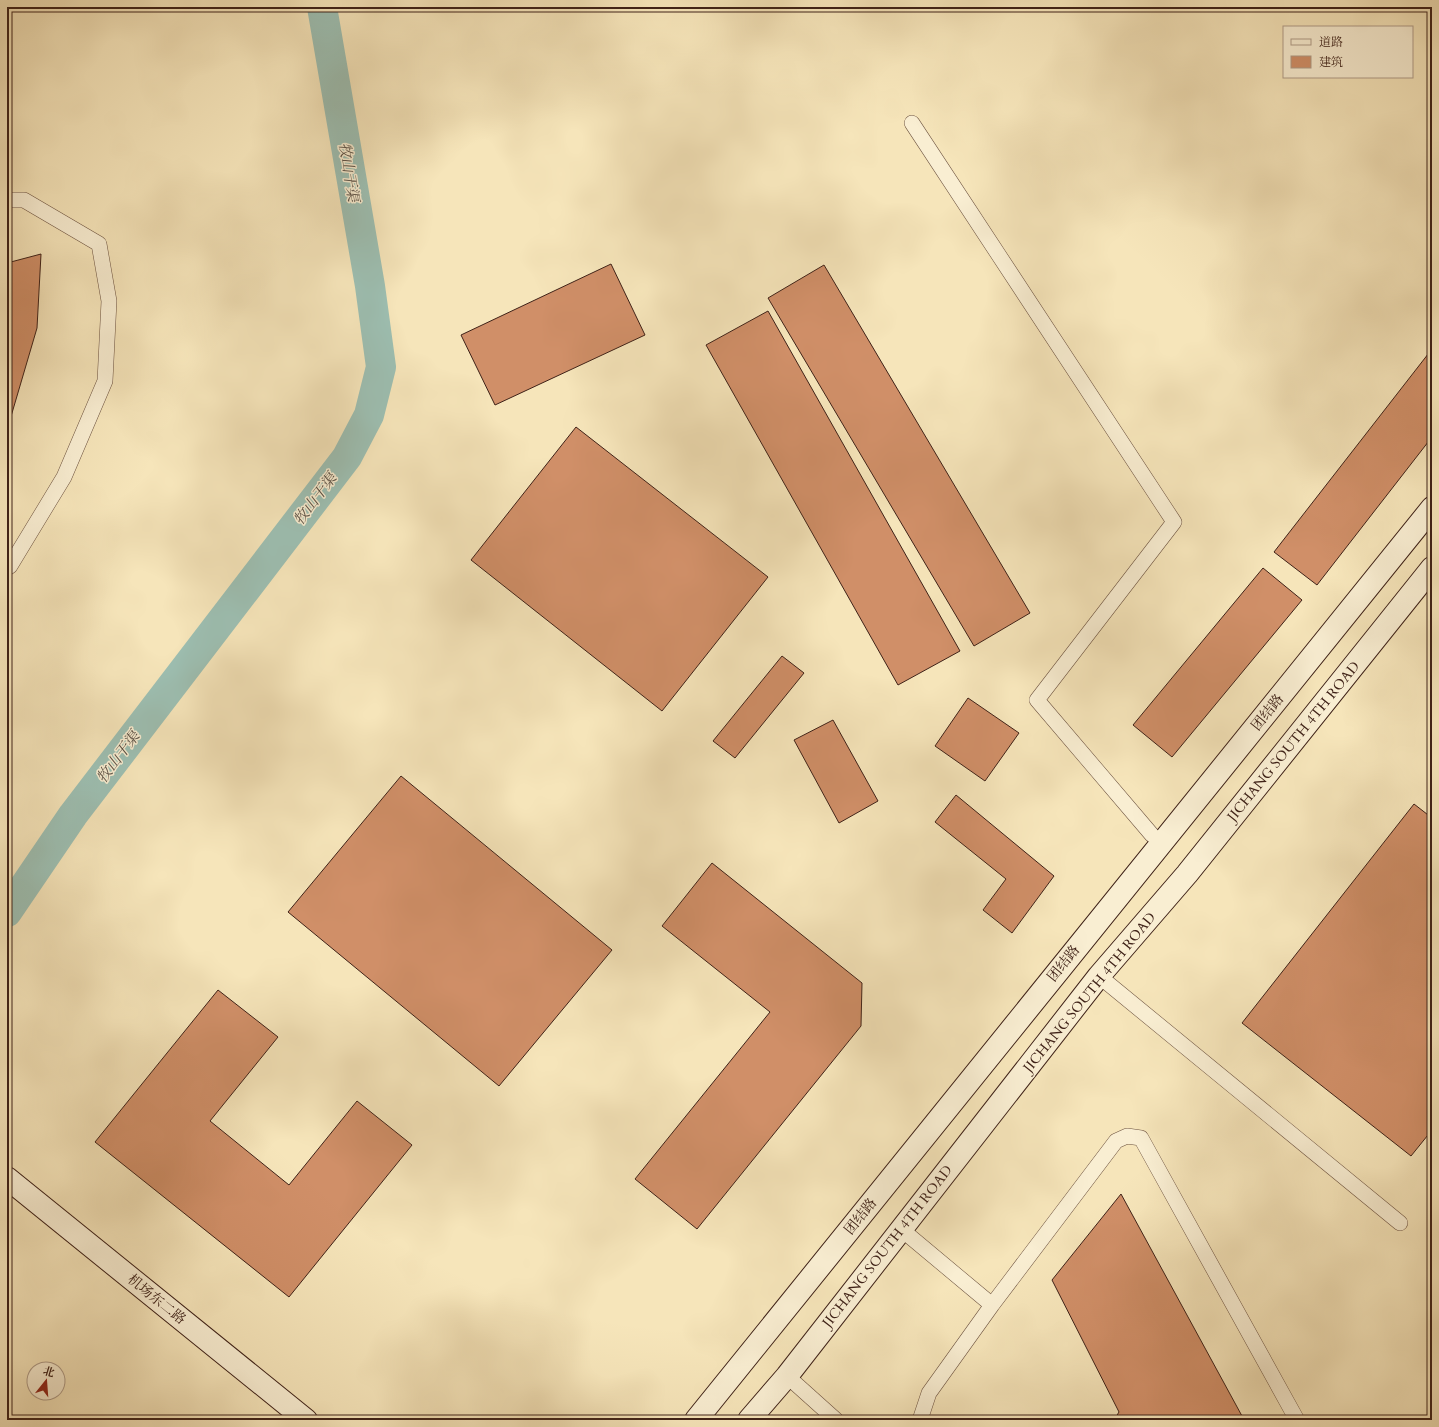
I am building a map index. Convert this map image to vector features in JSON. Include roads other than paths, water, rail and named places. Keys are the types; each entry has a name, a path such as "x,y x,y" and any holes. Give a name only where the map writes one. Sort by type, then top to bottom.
{"main road":[{"name":"团结路","path":"696,1420 1432,508"},
{"name":"JICHANG SOUTH 4TH ROAD","path":"749,1420 787,1376 900,1229 1099,976 1187,874 1432,568"},
{"name":"机场东二路","path":"7,1178 306,1420"}],"lane":[{"path":"912,124 1174,522 1037,700 1152,835"},
{"path":"7,200 24,200 98,244 109,301 105,381 64,477 10,566 7,568"},
{"path":"1099,976 1400,1223"},
{"path":"920,1420 929,1393 992,1305 1116,1141 1127,1136 1141,1138 1297,1420"},
{"path":"900,1229 992,1305"},
{"path":"787,1376 836,1420"}],"waterway":[{"name":"牧山干渠","path":"7,912 73,815 347,457 369,415 381,367 370,286 322,7"}]}
